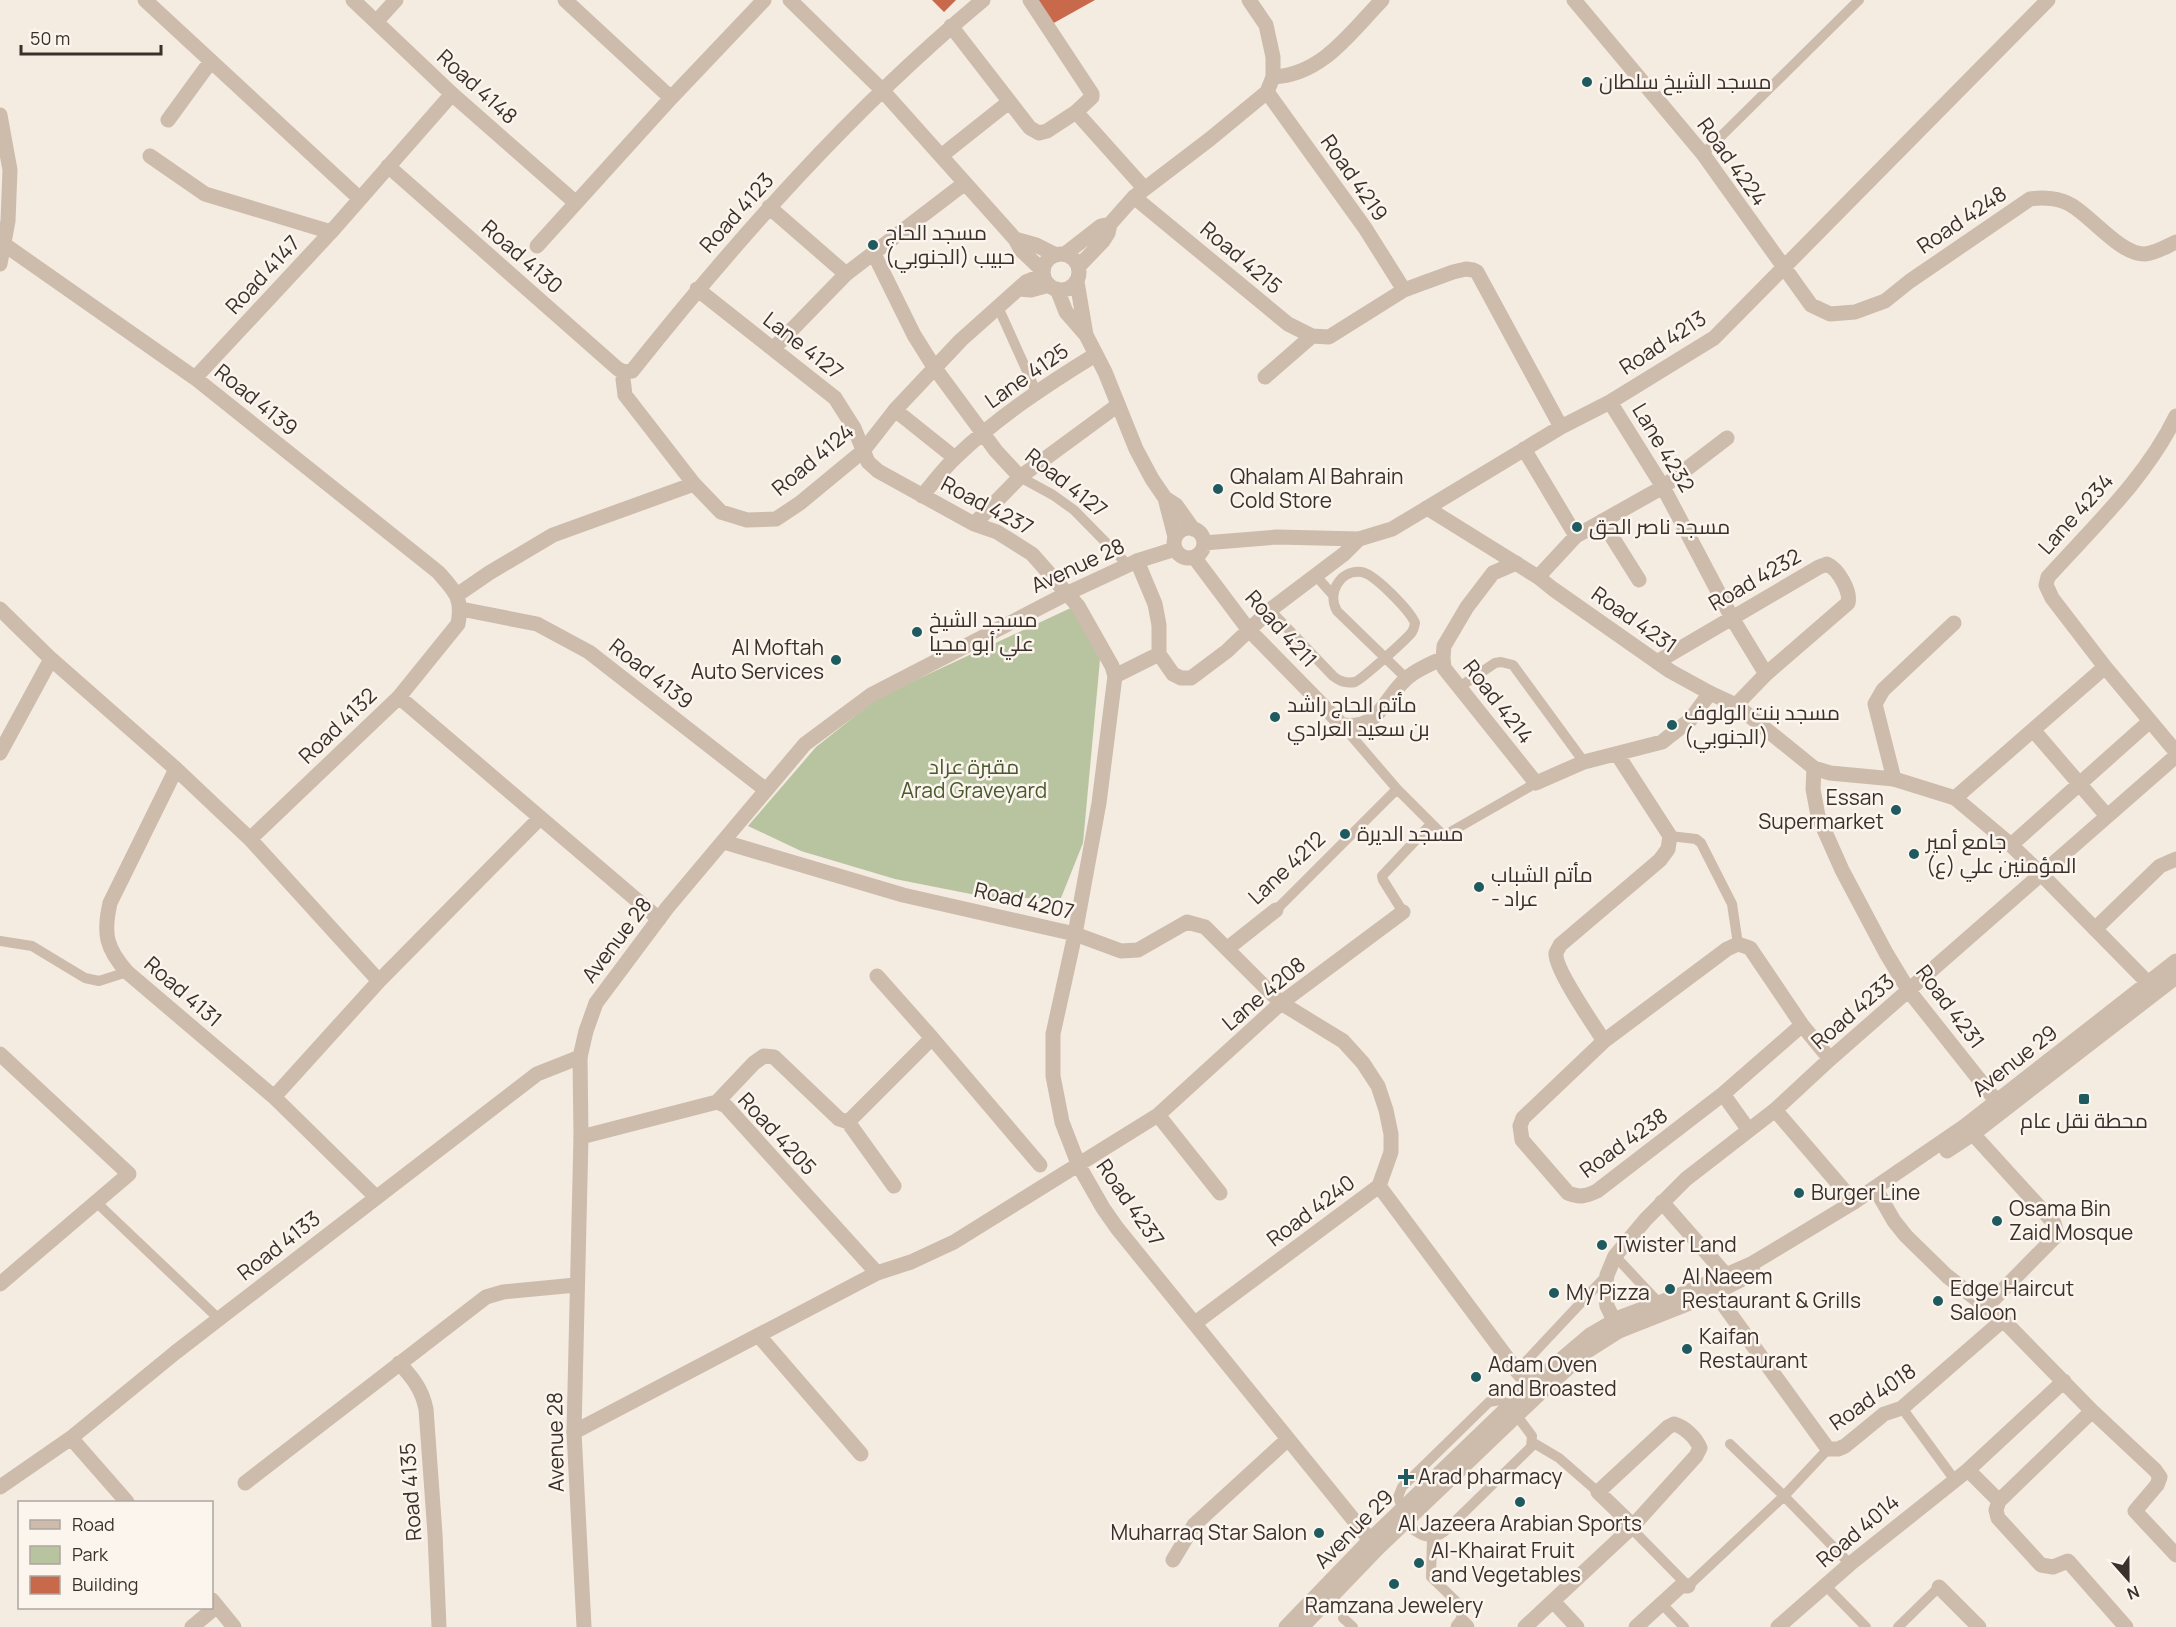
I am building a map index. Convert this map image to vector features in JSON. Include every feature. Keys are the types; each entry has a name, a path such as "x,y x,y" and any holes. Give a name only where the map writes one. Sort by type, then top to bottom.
{"street":[{"path":"145,0 359,198"},
{"name":"Road 4148","path":"353,0 452,94 576,203"},
{"path":"376,22 396,0"},
{"path":"565,0 671,98"},
{"path":"537,246 671,98 764,0"},
{"path":"790,0 882,90 1015,239 1021,250 1048,280 1066,312 1086,335"},
{"name":"Road 4123","path":"628,371 769,207 882,90 951,26 983,0"},
{"path":"951,26 1030,128 1038,133 1053,127 1077,112 1092,98 1092,94 1030,0"},
{"path":"1079,266 1103,241 1110,224 1139,192 1210,139 1267,92 1273,77 1273,57 1266,25 1250,0"},
{"path":"1273,77 1303,72 1325,59 1382,0"},
{"name":"Road 4224","path":"1574,0 1703,154 1783,268"},
{"name":"Road 4213","path":"1204,543 1277,537 1359,539 1392,529 1524,448 1611,402 1714,338 2048,0"},
{"path":"168,120 211,61"},
{"name":"Road 4219","path":"1267,92 1365,228 1404,290"},
{"name":"Road 4147","path":"195,378 331,232 452,94"},
{"path":"941,156 1009,102"},
{"name":"Road 4215","path":"1077,112 1139,192 1288,324 1312,336 1329,337 1404,290"},
{"path":"0,115 10,170 8,220 0,264"},
{"path":"150,156 205,194 331,232"},
{"name":"Road 4130","path":"387,166 618,369 628,371"},
{"path":"774,348 846,274 965,183"},
{"name":"Road 4248","path":"1783,268 1811,305 1830,314 1854,312 1885,301 1910,281 2030,199 2043,197 2070,204 2136,253 2146,254 2176,242"},
{"path":"769,207 846,274"},
{"path":"1077,282 1064,290 1048,280 1045,264 1050,258 1060,254 1101,226 1110,224"},
{"path":"1015,239 1073,258 1079,266 1077,282 1086,335 1105,372 1137,449 1165,498 1175,543 1182,557 1194,557 1199,554 1204,543 1201,534 1193,529 1176,505 1165,498"},
{"name":"Road 4139","path":"5,245 195,378 438,572 459,602 537,624 589,652 766,790"},
{"path":"874,254 914,335 934,367 984,433 955,458 922,496"},
{"path":"1404,290 1453,272 1466,269 1478,272 1562,427"},
{"name":"Road 4124","path":"628,371 622,379 625,395 693,484 721,512 747,520 776,519 800,503 863,451 895,410 934,367 998,307 1029,280 1048,280"},
{"name":"Lane 4127","path":"697,289 835,398 854,428 863,451"},
{"path":"1265,377 1312,336"},
{"name":"Lane 4125","path":"984,433 1036,392 1095,355"},
{"name":"Lane 4232","path":"1611,402 1663,487 1732,618 1766,674"},
{"path":"974,524 1020,477 1118,405"},
{"path":"895,410 955,458"},
{"name":"Lane 4234","path":"2176,416 2165,439 2127,489 2048,577 2046,585 2052,598 2105,667 2176,754"},
{"name":"Road 4127","path":"984,433 1020,477"},
{"path":"1538,577 1576,536 1663,487 1727,438"},
{"path":"1524,448 1576,536"},
{"name":"Road 4237","path":"863,451 868,462 878,471 974,524 997,532 1032,554 1078,606 1105,651 1115,676 1099,803 1075,934 1053,1034 1053,1076 1062,1122 1079,1166 1112,1221 1374,1544"},
{"path":"399,697 458,624 459,602 489,573 553,535 693,484"},
{"name":"Road 4231","path":"1427,508 1538,577 1657,662 1710,693 1736,705 1814,768 1830,773 1894,779 1955,798 2011,845 2153,987"},
{"path":"1602,521 1639,580"},
{"path":"1175,543 1183,530 1193,529"},
{"path":"1132,563 1155,604 1159,625 1159,654 1173,674 1181,678 1191,678 1227,651 1270,610 1316,576 1359,539"},
{"name":"Avenue 28","path":"584,1627 574,1432 581,1137 580,1057 586,1031 597,1003 659,919 804,744 871,695 1068,593 1175,543"},
{"name":"Road 4211","path":"1194,557 1248,629 1342,725"},
{"name":"Road 4214","path":"1516,563 1493,573 1479,589 1448,636 1443,658 1444,668 1461,686 1536,783"},
{"name":"Road 4232","path":"1657,662 1827,564 1833,567 1850,597 1848,603 1766,674 1736,705"},
{"path":"0,609 51,659 176,769 250,839 379,981"},
{"path":"1894,779 1875,704 1883,690 1954,623"},
{"path":"1115,676 1159,654"},
{"path":"1342,725 1367,723 1379,714 1406,678 1443,658"},
{"path":"0,753 51,659"},
{"path":"1955,798 2105,667"},
{"path":"1536,783 1584,762 1662,742 1690,720 1710,693"},
{"name":"Road 4132","path":"250,839 399,697 659,919"},
{"path":"2011,845 2150,722"},
{"path":"2034,731 2107,816"},
{"path":"1604,1041 1577,999 1557,962 1556,953 1560,945 1660,860 1668,849 1670,836 1617,754"},
{"name":"Road 4233","path":"1617,1326 1608,1306 1605,1291 1607,1275 1615,1256 1662,1203 1686,1179 1775,1110 2176,754"},
{"name":"Road 4231","path":"1814,768 1812,789 1818,816 1842,870 1909,991 1997,1102"},
{"name":"Road 4131","path":"176,769 110,903 107,936 113,956 127,972 274,1097 376,1197"},
{"path":"274,1097 379,981 540,818"},
{"name":"Road 4207","path":"724,842 903,896 1075,934 1121,951 1138,950 1186,922 1195,923 1205,927 1228,948 1281,1003"},
{"path":"2095,928 2160,866 2176,859"},
{"name":"Lane 4212","path":"1228,948 1276,910"},
{"name":"Lane 4208","path":"1079,1166 1158,1115 1281,1003 1403,912"},
{"path":"1738,944 1750,948 1802,1025 1830,1059"},
{"name":"Road 4238","path":"1738,944 1726,949 1604,1041 1523,1118 1520,1126 1522,1140 1568,1193 1577,1197 1587,1196 1597,1191 1723,1094 1802,1025"},
{"name":"Avenue 29","path":"1286,1627 1590,1335 1714,1293 1780,1259 1969,1130 2153,987 2176,961"},
{"path":"877,976 933,1038 1040,1165"},
{"name":"Avenue 29","path":"1969,1130 1997,1102 2153,987 2176,977"},
{"name":"Road 4240","path":"1195,1323 1379,1186 1391,1152 1391,1134 1386,1110 1378,1086 1363,1063 1344,1041 1281,1003"},
{"path":"848,1122 933,1038"},
{"path":"0,1054 129,1174 0,1284"},
{"path":"717,1102 754,1063 764,1056 774,1057 839,1119 848,1122 894,1186"},
{"name":"Road 4133","path":"4,1479 71,1438 219,1319 537,1074 580,1057"},
{"path":"1723,1094 1748,1129"},
{"name":"Road 4205","path":"581,1137 717,1102 726,1106 877,1273"},
{"path":"1775,1110 1854,1202"},
{"path":"1158,1115 1220,1193"},
{"path":"1969,1130 2054,1223 2056,1231 2054,1238 1986,1307"},
{"path":"574,1432 877,1273 911,1262 954,1242 1079,1166"},
{"path":"1379,1186 1534,1391"},
{"path":"1878,1193 1894,1221 1906,1236 1947,1276 2003,1320 2092,1411 2156,1470 2160,1477 2157,1485 2135,1511 2176,1555"},
{"name":"Avenue 29","path":"1617,1326 1659,1303 1726,1275 1782,1247 1854,1202 1878,1193"},
{"path":"1662,1203 1726,1275"},
{"path":"245,1484 486,1297 503,1292 576,1284"},
{"name":"Road 4018","path":"1714,1293 1828,1449 1845,1446 1884,1414 1902,1408 2003,1320"},
{"path":"759,1336 861,1454"},
{"name":"Road 4135","path":"399,1363 417,1384 424,1397 426,1409 440,1627"},
{"name":"Road 4014","path":"1778,1627 1850,1564 1968,1470 2064,1381"},
{"path":"2092,1411 1999,1501 1996,1510 1998,1518 2042,1564 2053,1567 2068,1561 2120,1625"},
{"path":"1525,1627 1631,1528 1696,1456 1700,1448 1697,1442 1680,1425 1674,1424 1668,1427 1598,1492 1628,1521 1631,1528"},
{"path":"71,1438 125,1501"},
{"path":"1173,1560 1194,1525 1288,1439"},
{"path":"1968,1470 1999,1501"},
{"name":"Avenue 29","path":"1302,1627 1374,1544"},
{"path":"1636,1627 1682,1585 1688,1586"},
{"path":"1939,1587 1979,1627"},
{"path":"1553,1601 1577,1627"},
{"path":"214,1603 234,1627"},
{"path":"192,1627 208,1609"}],"lane":[{"path":"1703,154 1859,0"},
{"path":"998,307 1036,392"},
{"name":"Road 4127","path":"1020,477 1053,495 1074,510 1132,563"},
{"path":"1270,610 1333,676 1344,682 1356,682 1362,679 1385,656 1411,634 1414,623 1413,618 1377,580 1367,573 1356,572 1346,576 1334,588 1332,600 1337,611 1385,656 1406,678"},
{"path":"1316,576 1332,594"},
{"path":"1461,686 1495,663 1513,665 1584,762"},
{"name":"Road 4211","path":"1342,725 1397,789 1442,834 1447,834 1536,783"},
{"name":"Lane 4212","path":"1276,910 1397,789"},
{"path":"1403,912 1382,876 1431,824"},
{"path":"1670,836 1696,839 1701,843 1732,904 1738,944"},
{"path":"0,941 32,946 85,978 99,981 127,972"},
{"path":"96,1202 219,1319"},
{"path":"1615,1256 1659,1303"},
{"path":"1517,1371 1607,1275"},
{"path":"1902,1408 1954,1479"},
{"path":"1403,1516 1419,1535 1432,1538 1445,1531 1527,1451 1532,1442 1532,1436 1513,1411"},
{"path":"1532,1442 1559,1458 1598,1492"},
{"path":"1730,1444 1850,1564"},
{"path":"1631,1528 1688,1586 1784,1496 1828,1449"},
{"path":"1432,1538 1431,1577 1460,1605 1462,1626"},
{"path":"1825,1586 1866,1627"},
{"path":"1898,1627 1939,1587"},
{"path":"1661,1604 1684,1627"},
{"path":"1343,1618 1353,1627"}],"green space":[{"name":"مقبرة عراد Arad Graveyard","path":"1075,606 1101,649 1083,843 1061,898 991,898 895,879 801,851 748,826 816,747 879,697"}],"building":[{"path":"932,0 956,0 944,12"},
{"path":"1038,0 1095,0 1052,24"}],"place":[{"name":"مسجد الشيخ سلطان","path":"1587,82"},
{"name":"مسجد الحاج حبيب (الجنوبي)","path":"873,245"},
{"name":"Qhalam Al Bahrain Cold Store","path":"1218,489"},
{"name":"مسجد ناصر الحق","path":"1577,527"},
{"name":"مسجد الشيخ علي أبو محيا","path":"917,632"},
{"name":"Al Moftah Auto Services","path":"836,660"},
{"name":"مأتم الحاج راشد بن سعيد العرادي","path":"1275,717"},
{"name":"مسجد بنت الولوف (الجنوبي)","path":"1672,725"},
{"name":"Essan Supermarket","path":"1896,810"},
{"name":"مسجد الديرة","path":"1345,834"},
{"name":"جامع أمير المؤمنين علي (ع)","path":"1914,854"},
{"name":"مأتم الشباب - عراد","path":"1479,887"},
{"name":"محطة نقل عام","path":"2084,1099"},
{"name":"Burger Line","path":"1799,1193"},
{"name":"Osama Bin Zaid Mosque","path":"1997,1221"},
{"name":"Twister Land","path":"1602,1245"},
{"name":"Al Naeem Restaurant & Grills","path":"1670,1289"},
{"name":"My Pizza","path":"1554,1293"},
{"name":"Edge Haircut Saloon","path":"1938,1301"},
{"name":"Kaifan Restaurant","path":"1687,1349"},
{"name":"Adam Oven and Broasted","path":"1476,1377"},
{"name":"Arad pharmacy","path":"1406,1477"},
{"name":"Al Jazeera Arabian Sports","path":"1520,1502"},
{"name":"Muharraq Star Salon","path":"1319,1533"},
{"name":"Al-Khairat Fruit and Vegetables","path":"1419,1563"},
{"name":"Ramzana Jewelery","path":"1394,1584"}]}
